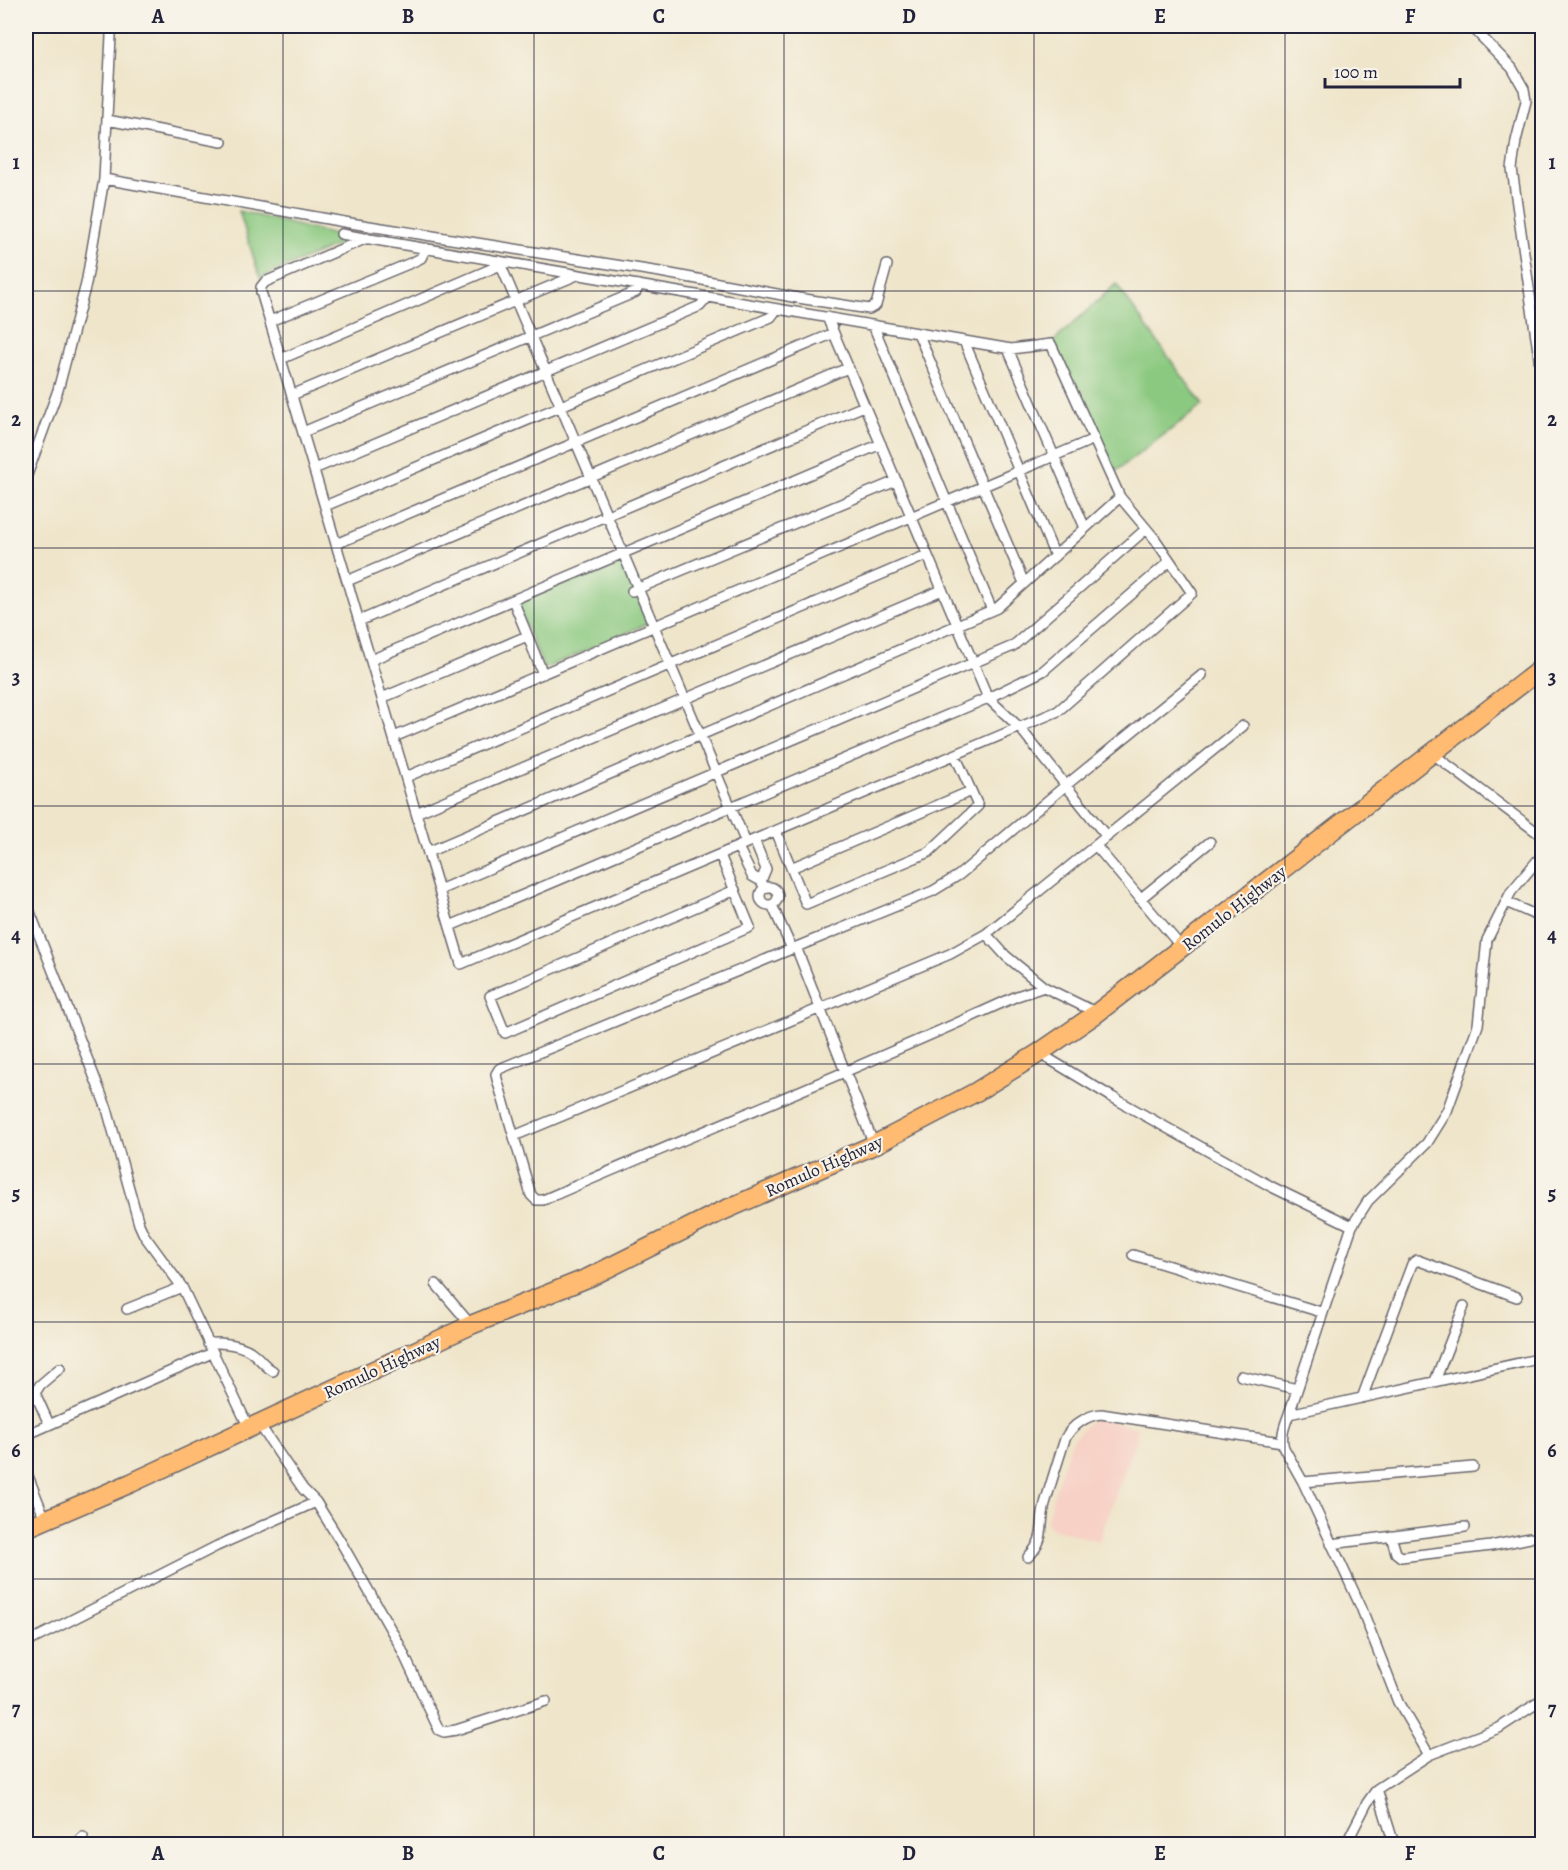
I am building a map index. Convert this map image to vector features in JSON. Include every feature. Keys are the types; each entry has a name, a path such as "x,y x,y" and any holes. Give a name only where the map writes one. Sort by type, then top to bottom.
{"highway":[{"name":"Romulo Highway","path":"26,1528 131,1483 471,1325 590,1277 720,1212 874,1145 976,1092 1097,1013 1542,668"}],"street":[{"path":"26,478 58,390 86,285 104,179 110,26"},
{"path":"1471,26 1512,68 1524,88 1526,101 1512,169 1542,379"},
{"path":"107,120 222,142"},
{"path":"104,179 350,223 660,272 869,309 876,305 887,265"},
{"path":"341,234 367,238 426,248 502,262 578,274 1008,349 1051,344 1120,497 1192,593 1058,711 461,964 261,292 261,286 265,282 367,238"},
{"path":"270,321 413,262 421,258 426,248"},
{"path":"502,262 623,553 635,590 654,627 746,843 752,876 777,893 776,901 772,905 794,948 820,1009 874,1145"},
{"path":"281,359 502,262"},
{"path":"292,395 578,274"},
{"path":"303,432 636,292 639,285"},
{"path":"314,468 700,306 708,297"},
{"path":"325,506 771,316 777,309"},
{"path":"827,318 988,698 1020,728 1107,837"},
{"path":"873,325 992,610"},
{"path":"336,544 834,333"},
{"path":"918,333 1024,583"},
{"path":"964,341 1055,556"},
{"path":"1008,349 1085,528"},
{"path":"347,581 848,368"},
{"path":"359,621 864,406"},
{"path":"394,736 1094,439"},
{"path":"371,660 880,444"},
{"path":"635,590 896,481"},
{"path":"428,852 992,610 1120,497"},
{"path":"439,890 1013,646 1146,529"},
{"path":"406,777 927,555"},
{"path":"450,926 988,698 1043,671 1170,561"},
{"path":"416,813 942,590"},
{"path":"513,600 543,674"},
{"path":"382,698 527,636"},
{"path":"1044,987 1017,996 846,1072 538,1201 531,1195 496,1074 500,1069 933,891 949,882 1202,675"},
{"path":"514,1136 950,954 986,934 1243,726"},
{"path":"1433,754 1542,836"},
{"path":"776,831 806,904 930,852 978,806 955,755"},
{"path":"791,868 971,791"},
{"path":"1140,899 1210,842"},
{"path":"746,843 766,869 763,884"},
{"path":"1096,846 1183,948"},
{"path":"720,855 735,890 750,927 505,1033 490,996 735,890"},
{"path":"1429,1755 1398,1702 1361,1607 1282,1442 1297,1389 1352,1226 1368,1201 1427,1143 1447,1112 1478,1025 1487,940 1506,902 1542,855"},
{"path":"26,902 107,1109 144,1235 182,1287 210,1348 254,1426 303,1489 316,1502 351,1560 399,1644 439,1730 444,1732 456,1730 546,1701"},
{"path":"1506,902 1542,918"},
{"path":"986,934 1006,956 1044,987 1097,1013"},
{"path":"1039,1053 1272,1187 1352,1226"},
{"path":"1133,1255 1322,1312"},
{"path":"1362,1398 1412,1264 1417,1260 1518,1297"},
{"path":"436,1284 471,1325"},
{"path":"127,1309 182,1287"},
{"path":"1435,1381 1464,1306"},
{"path":"26,1435 221,1342 251,1352 264,1366 273,1371"},
{"path":"1289,1414 1542,1358"},
{"path":"49,1424 35,1393 36,1389 60,1368"},
{"path":"1241,1376 1297,1389"},
{"path":"1028,1557 1038,1546 1041,1538 1044,1507 1065,1439 1092,1414 1282,1442"},
{"path":"1303,1482 1473,1467"},
{"path":"26,1471 45,1519"},
{"path":"26,1643 207,1551 316,1502"},
{"path":"1331,1544 1465,1527"},
{"path":"1391,1536 1396,1553 1401,1557 1530,1538"},
{"path":"1346,1845 1367,1803 1377,1789 1429,1755 1499,1728 1542,1700"},
{"path":"1377,1789 1394,1845"},
{"path":"76,1845 83,1837"}],"shaded area":[{"path":"1094,1417 1137,1428 1137,1436 1099,1541 1051,1528 1046,1522 1073,1439"}],"green space":[{"path":"239,211 351,239 260,278"},
{"path":"1116,284 1203,405 1116,471 1051,344"},
{"path":"621,558 649,623 544,669 516,602"}]}
